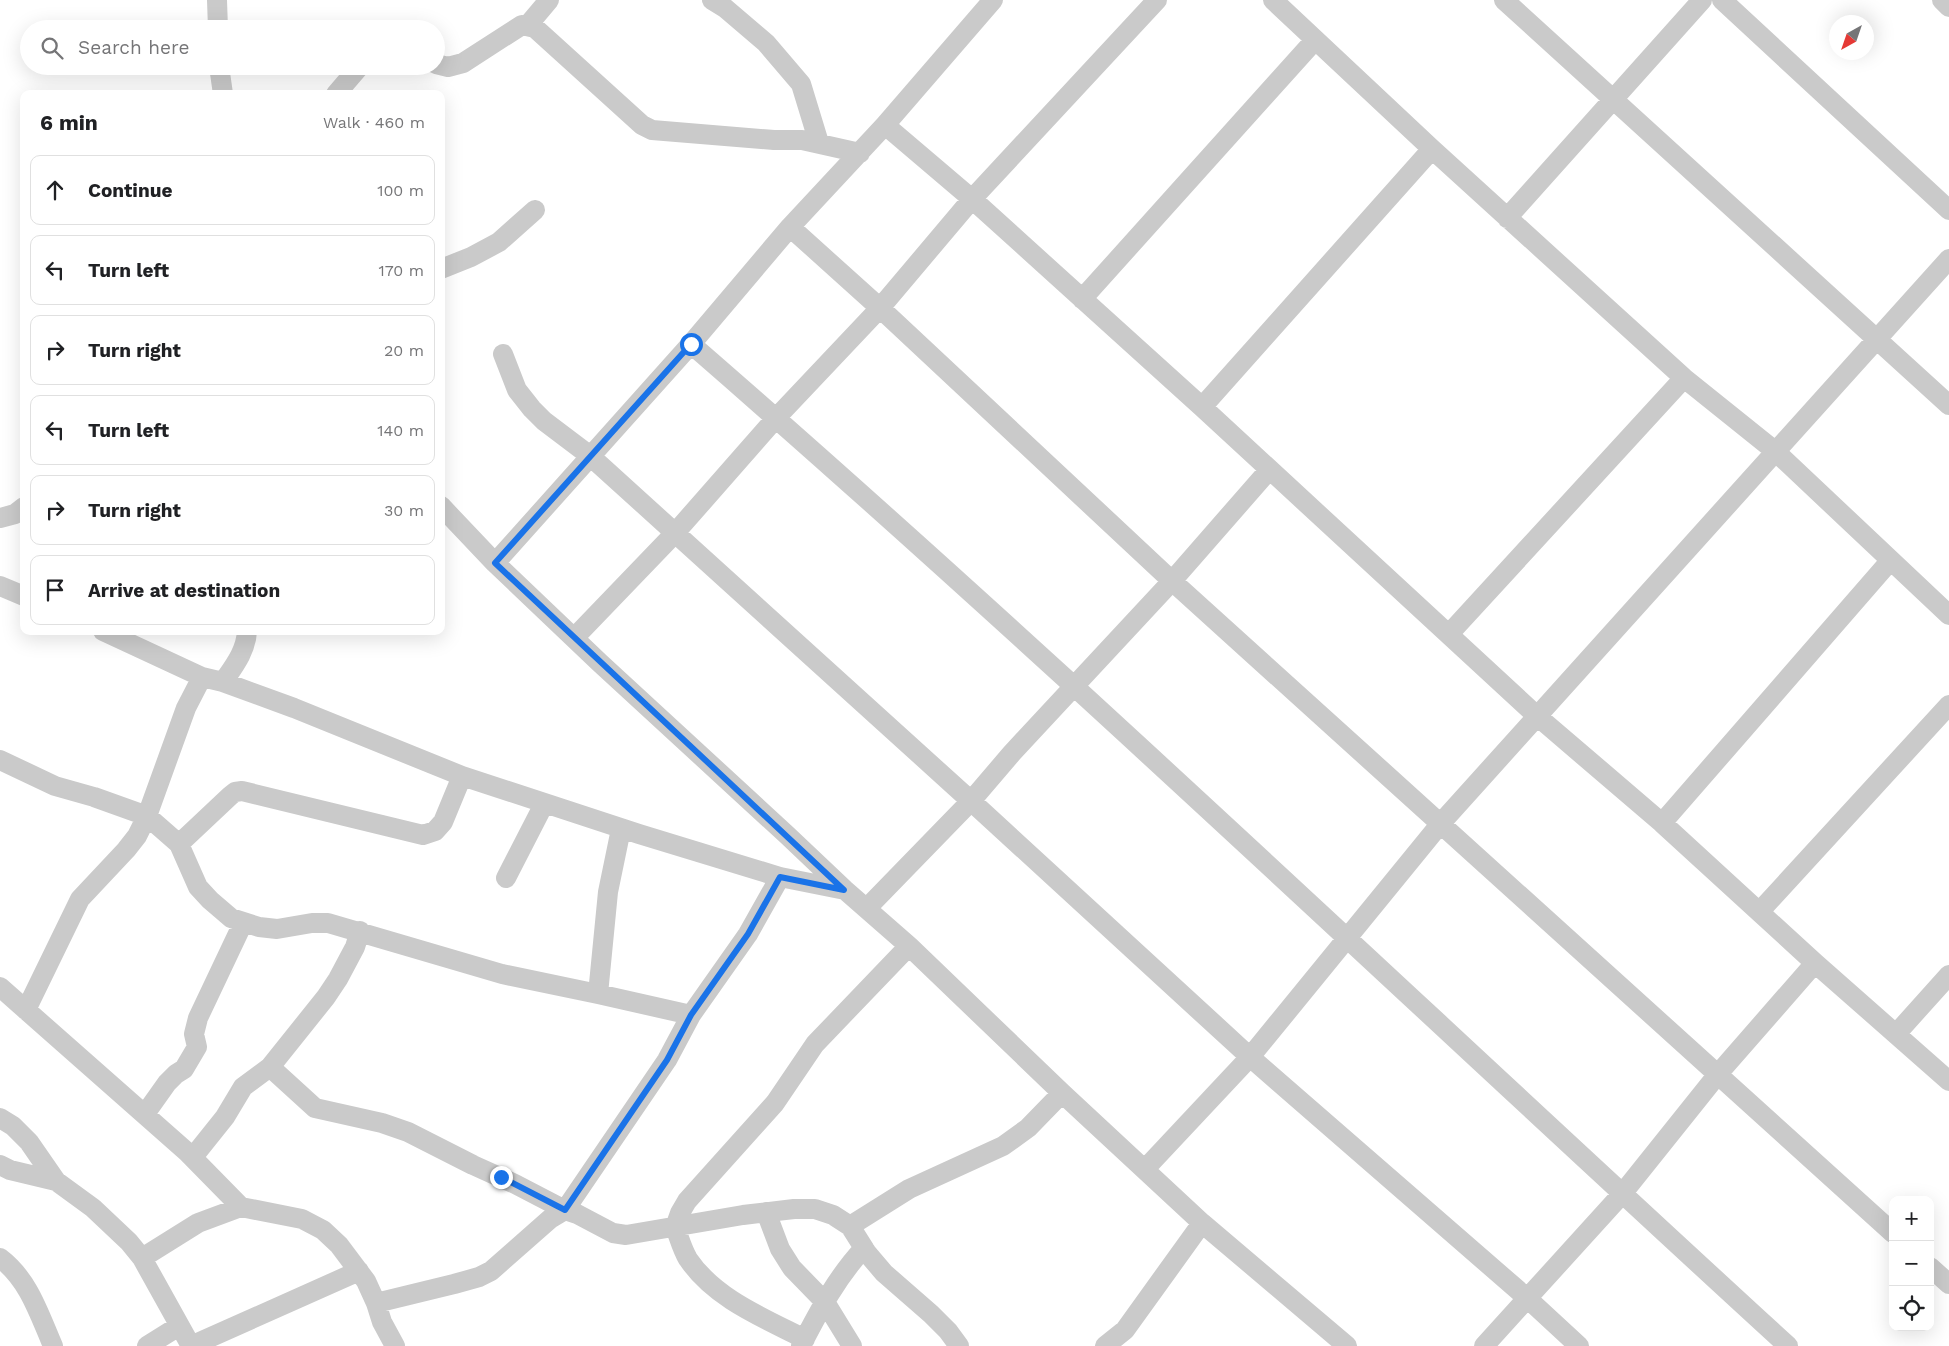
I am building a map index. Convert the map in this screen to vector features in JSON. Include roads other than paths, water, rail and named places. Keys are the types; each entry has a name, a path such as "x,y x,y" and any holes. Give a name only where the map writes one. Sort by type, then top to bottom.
{"street":[{"path":"217,0 218,20"},
{"path":"528,25 549,0"},
{"path":"712,0 725,8 766,43 801,84 818,143"},
{"path":"495,563 589,455 691,344 790,227 886,125 993,0"},
{"path":"574,638 675,533 776,418 880,308 972,199 1157,0"},
{"path":"1273,0 1432,149 1684,378 1775,451 1949,615"},
{"path":"1504,0 1949,405"},
{"path":"1508,218 1702,0"},
{"path":"1722,0 1949,210"},
{"path":"1942,0 1949,7"},
{"path":"445,66 463,63 522,25 528,25 535,28 642,125 652,130 774,140 802,140 860,153"},
{"path":"1082,299 1315,40"},
{"path":"220,75 222,90"},
{"path":"339,90 352,75"},
{"path":"886,125 972,199 1202,407 1537,716 1662,823 1815,963 1949,1081"},
{"path":"1202,407 1432,149"},
{"path":"445,267 471,257 499,242 536,210"},
{"path":"790,227 880,308 1172,580 1889,1229"},
{"path":"1145,1169 1250,1057 1441,823 1949,259"},
{"path":"691,344 776,418 1073,687 1788,1346"},
{"path":"503,354 517,390 544,421 589,455 1250,1057 1527,1298 1579,1346"},
{"path":"1449,634 1684,378"},
{"path":"867,908 971,801 1012,753 1172,580 1269,470"},
{"path":"0,518 16,514 20,510"},
{"path":"445,510 495,563 574,638 844,890 909,946 1062,1093 1202,1223 1347,1346"},
{"path":"1662,823 1890,560"},
{"path":"1,589 20,595"},
{"path":"112,635 202,676 223,682 385,744 462,776 622,829 780,877 844,890"},
{"path":"223,682 241,656 247,635"},
{"path":"26,1010 80,899 87,889 126,850 137,836 147,816 186,708 202,676"},
{"path":"1760,911 1949,705"},
{"path":"0,760 55,786 94,797 147,816 179,844 198,887 224,912 243,923 277,929 312,923 328,923 502,974 691,1015"},
{"path":"179,844 230,796 235,792 242,791 423,834 435,831 443,822 462,776"},
{"path":"506,878 544,804"},
{"path":"598,994 608,892 622,829"},
{"path":"376,1304 454,1284 484,1274 490,1271 550,1219 565,1210 667,1060 691,1015 748,934 780,877"},
{"path":"145,1114 167,1083 184,1069 197,1047 194,1034 198,1018 243,923"},
{"path":"192,1157 224,1117 243,1088 270,1067 338,980 355,947 360,931"},
{"path":"864,1248 844,1271 803,1342 723,1294 702,1276 687,1257 675,1227 687,1201 775,1103 816,1044 909,946"},
{"path":"1484,1346 1622,1194 1718,1074 1815,963"},
{"path":"1896,1034 1949,975"},
{"path":"0,987 192,1157 241,1208"},
{"path":"270,1067 315,1108 382,1123 408,1132 613,1233 626,1236 766,1212 815,1209 833,1216 850,1226 864,1248 884,1273 931,1314 948,1331 959,1346"},
{"path":"850,1226 909,1189 1003,1146 1028,1128 1062,1093"},
{"path":"0,1118 13,1126 29,1142 56,1181 93,1208 129,1242 142,1258 191,1346 358,1271"},
{"path":"0,1165 10,1170 56,1181"},
{"path":"142,1258 198,1223 241,1208 302,1219 323,1230 339,1245 366,1281 376,1304 386,1341"},
{"path":"766,1212 780,1249 792,1268 825,1302 852,1346"},
{"path":"1105,1346 1125,1330 1202,1223"},
{"path":"0,1258 12,1267 26,1285 53,1346"},
{"path":"1934,1271 1949,1284"},
{"path":"146,1346 179,1326"}]}
